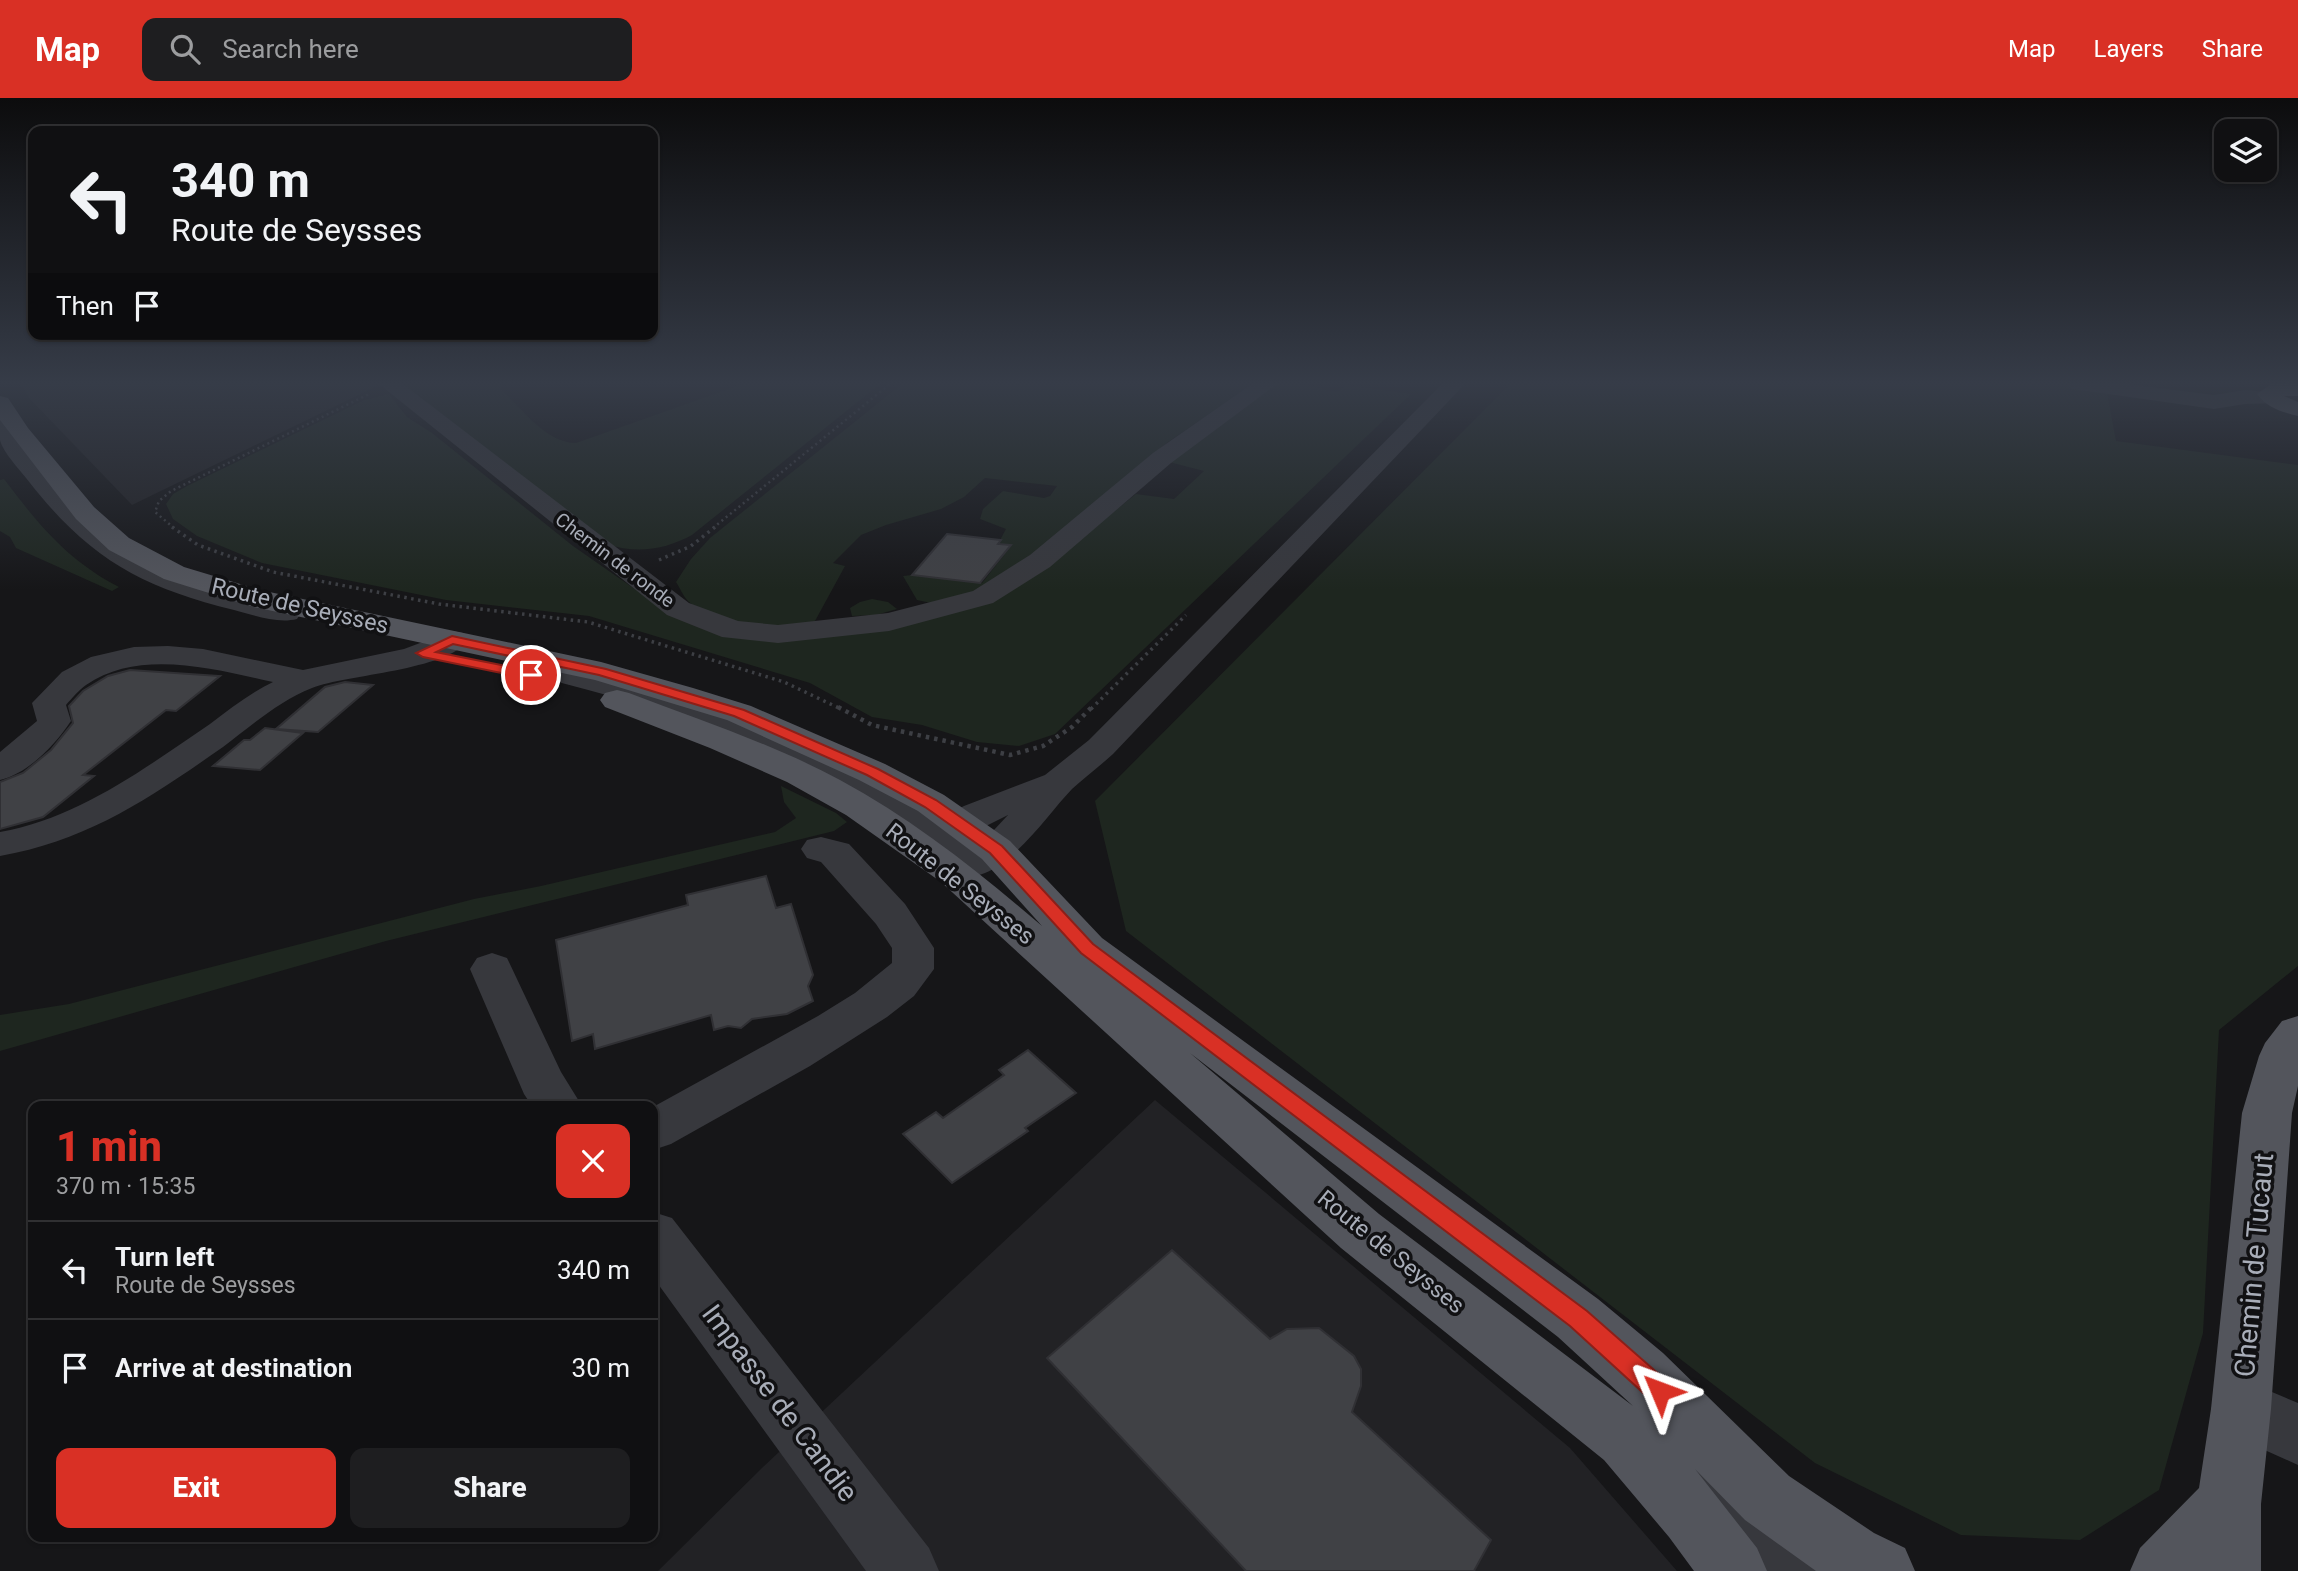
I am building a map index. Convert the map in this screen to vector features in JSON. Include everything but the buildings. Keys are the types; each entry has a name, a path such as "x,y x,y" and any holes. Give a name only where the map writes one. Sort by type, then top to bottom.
{"main road":[{"name":"Route de Seysses","path":"438,646 601,671 739,713 872,772 1087,949 1578,1318 1642,1373 1767,1498 1851,1556 1882,1571"},
{"name":"Route de Seysses","path":"960,847 1360,1231 1626,1437 1692,1514 1734,1571"},
{"name":"Chemin de Tucaut","path":"2228,1571 2229,1504 2241,1409 2267,1113 2282,1056 2298,1033"},
{"path":"2163,1571 2229,1504"}],"street":[{"name":"Route de Seysses","path":"24,453 79,524 108,548 162,578 238,602 579,676 719,719 853,778 960,847 1087,968 1549,1323 1663,1428 1790,1571"},
{"name":"Chemin de ronde","path":"477,453 678,609 733,630 778,634 889,622 951,607 1005,585 1040,561 1169,453"},
{"path":"960,847 1060,781 1101,747 1387,453"},
{"path":"0,845 34,838 76,822 133,791 273,695 303,680 381,665 438,646"},
{"path":"0,769 44,735 54,721 49,703 60,688 96,667 119,660 148,654 193,656 303,680"},
{"path":"658,1126 858,1014 901,982 913,968 914,948 895,920 835,853 821,849"},
{"path":"492,969 541,1081 555,1101"},
{"name":"Impasse de Candie","path":"658,1242 906,1571"},
{"path":"2241,1409 2298,1434"}],"path":[{"path":"249,453 171,491 159,501 155,512 198,545 272,572 439,604 588,622 784,682 872,725 1010,755 1043,746 1072,727 1189,613"},
{"path":"630,573 691,545 805,453"}],"shaded area":[{"path":"82,453 240,453 132,505"},
{"path":"255,453 457,453 573,546 675,617 714,633 895,626 1045,566 1136,494 1174,499 1204,471 1169,462 1181,453 1349,453 1055,734 1019,746 977,742 922,725 872,717 810,683 589,616 446,600 262,563 197,536 173,519 166,504 173,494"},
{"path":"488,453 794,453 692,535 670,545 637,550 603,543"},
{"path":"816,453 1156,453 1014,575 961,598 936,604 917,600 903,576 982,583 1011,546 998,544 1006,529 980,519 983,509 1003,491 1044,498 1050,496 1057,486 985,478 964,497 941,509 861,535 833,563 845,566 815,621 806,625 761,626 728,621 699,609 688,601 676,582 691,559 710,538"},
{"path":"1442,453 2205,453 2298,465 2298,966 2219,1030 2203,1333 2159,1490 2080,1540 1961,1535 1815,1463 1126,931 1095,801"},
{"path":"4,479 55,540 84,565 119,587 112,591 16,548 10,537 0,531 0,480"},
{"path":"872,599 888,602 897,609 876,615 852,616 850,608"},
{"path":"781,786 836,813 847,822 834,831 386,941 0,1051 0,1015 69,1004 474,899 775,832 796,818 784,802"},
{"path":"1155,1100 1570,1448 1677,1571 658,1571 763,1467"}],"route":[{"path":"531,675 423,653 452,640 601,671 739,713 872,772 930,803 996,850 1034,888 1087,949 1163,1009 1578,1318 1660,1391"}]}
